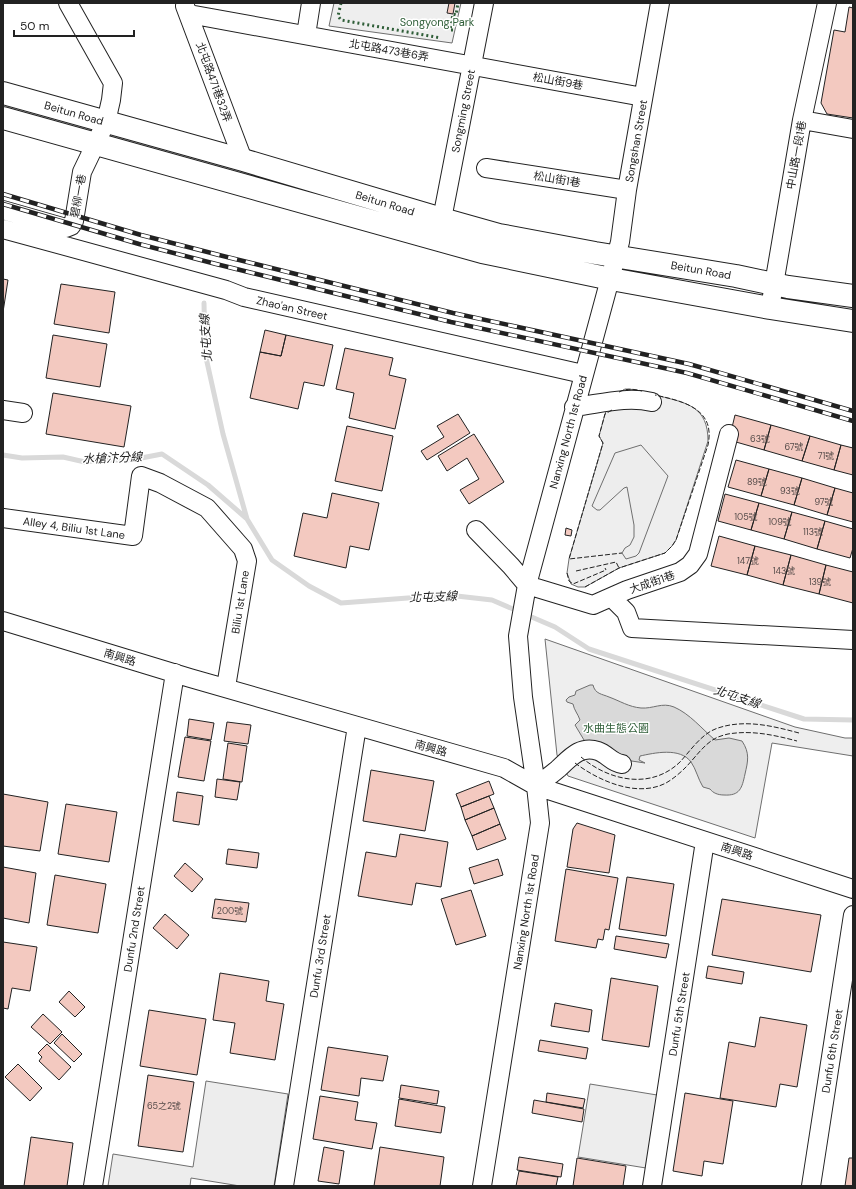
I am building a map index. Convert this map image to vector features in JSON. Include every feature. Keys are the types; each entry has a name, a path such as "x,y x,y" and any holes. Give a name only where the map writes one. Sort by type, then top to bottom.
{"main road":[{"name":"Beitun Road","path":"3,93 243,160 442,219 498,234 774,284 853,296"},
{"name":"Beitun Road","path":"3,118 482,252 770,308 853,321"}],"street":[{"path":"68,3 113,83 106,122 94,144"},
{"path":"306,35 311,3"},
{"name":"Songming Street","path":"442,219 484,3"},
{"name":"Songshan Street","path":"611,278 620,242 627,190 660,3"},
{"name":"中山路一段1巷","path":"770,308 802,120 827,3"},
{"name":"北屯路473巷6弄","path":"186,8 306,35 472,65"},
{"name":"北屯路471巷32弄","path":"186,8 243,160"},
{"name":"松山街9巷","path":"472,65 643,97"},
{"path":"802,120 853,129"},
{"name":"碧柳一巷","path":"3,210 66,228 71,226 74,221 82,172 94,144"},
{"name":"松山街1巷","path":"486,168 627,190"},
{"name":"Zhao'an Street","path":"3,230 226,290 244,297 583,374"},
{"name":"Nanxing North 1st Road","path":"482,1186 540,823 518,636 527,585 583,374 598,328 611,278"},
{"path":"574,408 624,399 652,402"},
{"path":"3,410 23,413"},
{"name":"大成街1巷","path":"527,585 593,605 680,572 690,565 698,554 729,434"},
{"name":"Alley 4, Biliu 1st Lane","path":"3,518 133,536 141,476"},
{"name":"Biliu 1st Lane","path":"141,476 160,483 207,508 243,549 247,561 226,687"},
{"path":"476,530 527,585"},
{"path":"611,597 626,612 632,628 853,640"},
{"name":"南興路","path":"3,622 504,768 536,786 853,889"},
{"name":"Dunfu 2nd Street","path":"93,1186 175,673"},
{"name":"Dunfu 3rd Street","path":"284,1186 357,726"},
{"path":"536,786 559,768 571,756 585,749 598,751 617,764 622,764"},
{"name":"Dunfu 5th Street","path":"652,1186 706,841"},
{"name":"Dunfu 6th Street","path":"811,1186 853,915"}],"green space":[{"name":"Songyong Park","path":"334,3 461,3 452,43 329,26"},
{"path":"625,389 638,390 679,401 694,408 704,421 708,441 676,540 672,546 665,553 619,568 585,587 578,587 571,584 567,573 569,559 603,443 599,436 605,414 611,398"},
{"name":"水曲生態公園","path":"545,639 795,727 845,738 853,738 853,756 772,743 755,838 568,776 557,755"}],"shaded area":[{"path":"641,445 668,476 639,553 636,556 626,559 622,553 625,548 630,545 634,537 634,525 627,487 600,510 597,510 592,506 615,453"},
{"path":"593,685 595,690 599,693 632,706 645,708 665,705 674,707 690,717 715,740 729,738 742,741 745,745 747,753 747,761 743,783 739,790 734,794 722,795 716,794 710,789 703,787 691,762 680,754 667,752 640,756 639,760 645,763 625,760 587,745 575,725 580,720 573,704 567,702 566,700 575,695 576,691"},
{"path":"206,1081 288,1094 274,1186 240,1186 191,1178 190,1186 108,1186 113,1154 193,1167"},
{"path":"590,1084 657,1095 646,1168 578,1157"}],"building":[{"path":"449,3 455,3 453,14 447,13"},
{"path":"849,7 853,8 853,118 827,114 821,103 834,30 845,32"},
{"path":"3,279 8,280 3,312"},
{"path":"61,284 115,292 109,333 54,324"},
{"path":"265,330 286,335 281,356 260,352"},
{"path":"53,335 107,344 100,387 46,378"},
{"path":"286,335 333,345 324,386 304,382 298,409 250,398 260,352 281,356"},
{"path":"345,348 393,358 389,375 406,379 395,429 349,418 354,393 336,389"},
{"path":"53,393 131,406 124,447 46,434"},
{"path":"458,414 470,433 427,460 421,451 444,437 437,426"},
{"path":"735,415 771,425 764,450 729,440"},
{"path":"771,425 810,436 802,461 764,450"},
{"path":"347,426 393,436 382,491 335,481"},
{"path":"474,434 504,482 469,504 460,490 479,479 467,458 447,471 438,456"},
{"path":"810,436 841,445 834,470 802,461"},
{"path":"841,445 853,448 853,475 834,470"},
{"path":"736,460 769,469 761,496 728,487"},
{"path":"769,469 802,478 794,505 761,496"},
{"path":"802,478 835,488 827,515 794,505"},
{"path":"835,488 853,493 853,522 827,515"},
{"path":"332,493 379,503 369,550 350,546 346,568 294,556 303,513 327,518"},
{"path":"725,494 759,503 751,530 718,521"},
{"path":"759,503 792,512 784,539 751,530"},
{"path":"792,512 825,521 817,549 784,539"},
{"path":"825,521 853,529 853,548 850,558 817,549"},
{"path":"566,528 572,530 571,536 565,535"},
{"path":"719,536 755,546 747,575 711,566"},
{"path":"755,546 791,555 783,585 747,575"},
{"path":"791,555 826,565 819,594 783,585"},
{"path":"826,565 853,572 853,603 819,594"},
{"path":"189,719 214,723 211,740 187,736"},
{"path":"227,722 251,725 248,744 224,741"},
{"path":"185,737 211,741 204,781 178,777"},
{"path":"228,743 247,746 242,782 223,779"},
{"path":"371,770 434,781 425,831 363,821"},
{"path":"217,779 240,782 237,800 215,797"},
{"path":"489,781 494,794 461,807 456,794"},
{"path":"177,792 203,796 199,825 173,821"},
{"path":"3,794 48,802 40,851 3,846"},
{"path":"489,796 494,808 465,820 461,807"},
{"path":"66,804 117,812 109,862 58,854"},
{"path":"494,808 500,824 472,836 465,820"},
{"path":"577,823 615,835 609,873 567,867 573,829"},
{"path":"500,824 506,839 477,850 472,836"},
{"path":"400,834 448,842 441,887 416,883 412,905 358,896 366,852 396,857"},
{"path":"228,849 259,853 257,868 226,864"},
{"path":"498,859 503,875 474,884 469,868"},
{"path":"185,863 203,879 192,892 174,876"},
{"path":"3,867 36,873 29,923 3,918"},
{"path":"566,869 618,878 609,930 605,929 603,940 598,939 596,948 555,941"},
{"path":"55,875 106,884 98,933 47,925"},
{"path":"627,877 674,884 666,936 619,929"},
{"path":"471,890 486,936 456,945 441,899"},
{"path":"215,899 249,903 246,922 212,918"},
{"path":"722,899 821,915 811,972 712,955"},
{"path":"165,914 189,935 177,949 153,928"},
{"path":"616,936 669,944 666,958 614,949"},
{"path":"3,942 37,947 30,991 12,988 8,1009 3,1008"},
{"path":"708,966 744,972 742,984 706,978"},
{"path":"220,973 269,981 266,1001 284,1004 275,1060 230,1053 235,1023 213,1020"},
{"path":"611,978 658,986 649,1047 602,1040"},
{"path":"69,991 85,1007 75,1017 59,1002"},
{"path":"555,1003 592,1010 589,1032 551,1026"},
{"path":"149,1010 206,1019 197,1075 140,1066"},
{"path":"43,1014 62,1032 50,1044 31,1027"},
{"path":"760,1017 807,1025 797,1087 780,1084 776,1107 720,1098 729,1042 755,1047"},
{"path":"62,1034 82,1054 74,1062 54,1043"},
{"path":"540,1040 588,1048 586,1059 538,1051"},
{"path":"47,1044 71,1067 59,1080 39,1061 42,1057 38,1053"},
{"path":"328,1047 388,1056 383,1081 361,1078 359,1096 321,1090"},
{"path":"18,1064 42,1088 30,1101 5,1077"},
{"path":"148,1075 194,1082 183,1152 138,1146"},
{"path":"401,1085 439,1091 437,1104 399,1098"},
{"path":"547,1093 585,1099 583,1108 546,1102"},
{"path":"685,1093 733,1101 723,1164 704,1161 702,1176 673,1171"},
{"path":"320,1096 358,1102 355,1120 377,1123 372,1149 313,1139"},
{"path":"399,1099 445,1107 441,1133 395,1126"},
{"path":"534,1100 584,1109 582,1122 532,1113"},
{"path":"31,1137 73,1143 67,1186 24,1186"},
{"path":"324,1147 344,1151 339,1184 318,1181"},
{"path":"380,1147 444,1157 440,1186 374,1186"},
{"path":"519,1157 563,1164 561,1177 517,1170"},
{"path":"577,1158 626,1166 623,1186 573,1186"},
{"path":"849,1158 853,1158 853,1186 845,1186"},
{"path":"519,1171 558,1177 556,1186 516,1186"}],"waterway":[{"name":"北屯支線","path":"204,303 205,353 223,434 247,519 272,560 309,586 341,603 448,595 492,600 555,627 589,649 804,719 853,720"},
{"name":"水槍汴分線","path":"3,455 22,458 63,457 85,462 99,460 131,460 162,454 208,485 246,518"}],"railway":[{"path":"3,194 141,235 219,255 453,313 689,364 853,411"},
{"path":"3,204 139,244 216,264 451,322 687,373 853,421"}],"hedge":[{"path":"341,3 338,16 341,20 441,38"},
{"path":"453,30 450,30 453,14 456,15 458,3"}],"fence":[{"path":"619,392 630,389 642,391"},
{"path":"585,587 619,568 665,553 676,540 708,445 709,432 707,422 695,408 676,400 655,395"},
{"path":"612,410 605,414 599,436 603,443 569,559 622,553"},
{"path":"576,571 616,562 619,568"},
{"path":"567,573 569,581 573,584 606,570 605,568"},
{"path":"581,757 604,772 617,777 643,779 669,771 712,730 728,725 759,724 799,733"},
{"path":"575,763 595,776 607,781 631,788 643,789 655,787 671,780 679,774 708,744 716,738 728,734 754,733 797,741"}]}
